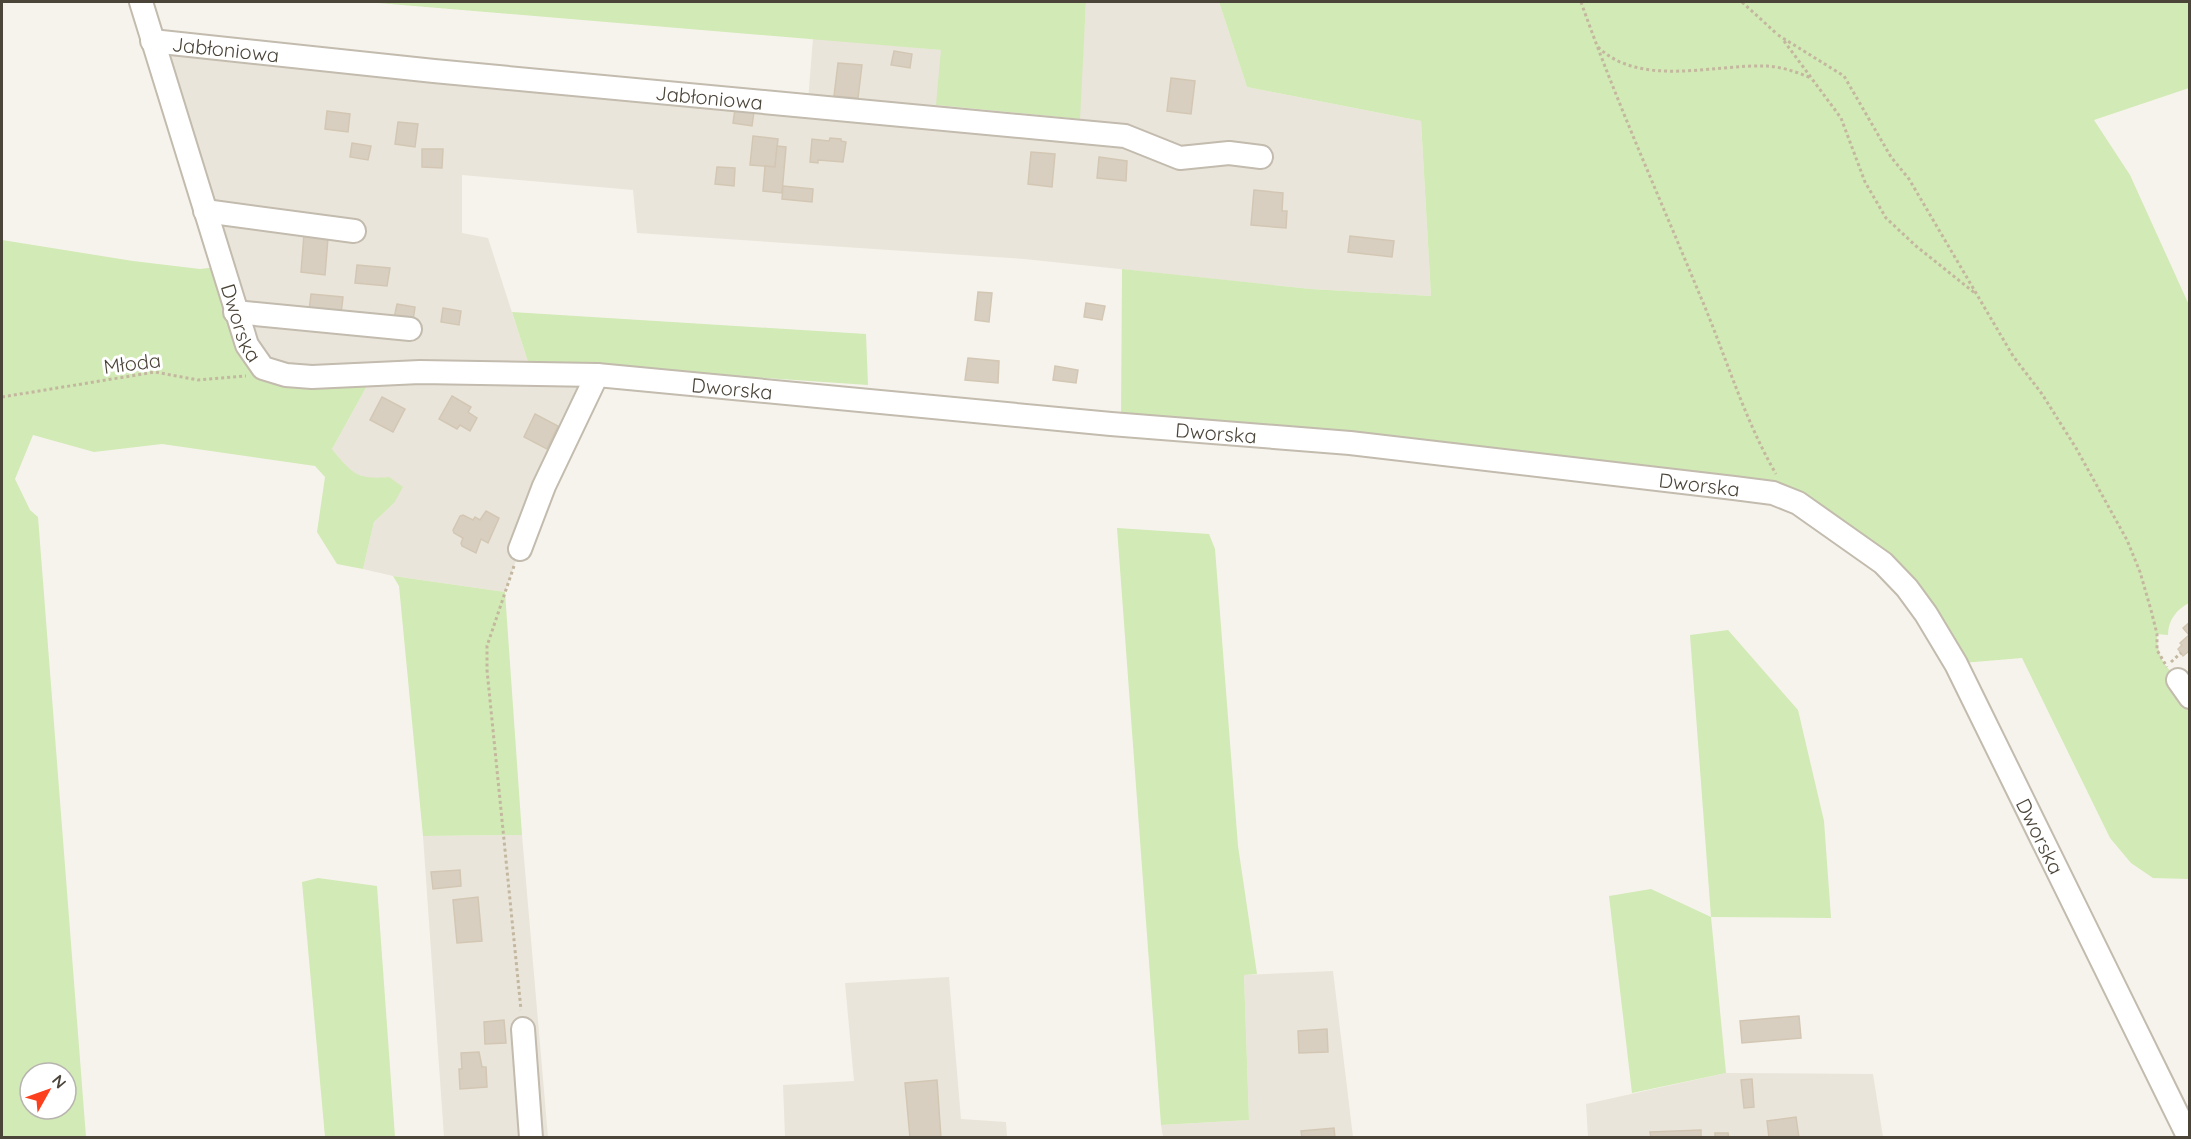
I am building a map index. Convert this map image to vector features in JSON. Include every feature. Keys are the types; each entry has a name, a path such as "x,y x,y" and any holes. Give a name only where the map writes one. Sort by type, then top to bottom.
{"street":[{"name":"Dworska","path":"141,2 247,345 263,368 286,375 312,377 420,372 597,375 1099,423 1350,443 1773,493 1798,502 1882,563 1907,588 1926,614 1956,664 2189,1137"},
{"name":"Jabłoniowa","path":"152,41 446,72 1125,136 1180,158 1229,153 1261,157"},
{"path":"204,211 354,231"},
{"path":"235,312 410,329"},
{"path":"520,549 544,486 597,375"},
{"path":"523,1029 531,1137"}],"path":[{"path":"1581,2 1646,171 1700,295 1747,416 1784,488 1798,502"},
{"path":"1742,2 1788,44 1841,118 1865,182 1886,218 1916,246 1979,297"},
{"path":"1778,35 1844,76 2013,356 2042,394 2070,439 2127,540 2140,572 2151,610 2157,634 2157,650 2165,666 2184,688"},
{"path":"1598,46 1609,58 1633,68 1679,71 1768,66 1796,72 1813,79"},
{"name":"Młoda","path":"2,397 155,372 198,380 217,380 248,376 263,368"},
{"path":"520,549 487,646 487,670 523,1029"}],"shaded area":[{"path":"1086,2 1219,2 1247,87 1421,121 1431,296 1311,289 1024,259 637,233 633,190 462,175 462,233 488,238 528,362 275,365 253,341 158,36 808,101 813,38 942,50 937,105 1079,119"},
{"path":"449,381 593,383 520,549 505,592 393,576 363,569 374,522 394,503 389,477 372,479 352,473 332,449 368,384"},
{"path":"522,835 548,1137 444,1137 423,836"},
{"path":"1333,971 1353,1137 1163,1137 1161,1125 1249,1120 1244,975"},
{"path":"949,977 961,1119 1006,1122 1007,1137 785,1137 783,1085 854,1081 845,983"},
{"path":"1726,1073 1873,1074 1883,1137 1588,1137 1586,1104"}],"green space":[{"path":"366,2 1086,2 1080,119 936,105 941,50"},
{"path":"1219,2 2189,2 2189,88 2094,120 2130,175 2189,305 2189,603 2174,616 2168,635 2157,634 2158,648 2168,669 2178,679 2183,672 2189,671 2189,879 2153,878 2131,863 2110,838 2022,658 1962,663 1926,603 1781,488 1121,419 1122,269 1311,289 1431,296 1421,121 1247,87"},
{"path":"2,240 133,261 200,269 217,267 243,355 267,381 280,385 368,384 332,449 356,473 369,477 389,477 403,487 394,503 374,522 363,569 337,564 317,532 325,477 315,466 162,444 94,452 33,435 15,479 30,510 38,517 86,1137 2,1137"},
{"path":"512,312 866,334 868,385 528,362"},
{"path":"1117,528 1209,534 1215,549 1238,846 1257,974 1244,975 1249,1120 1161,1125"},
{"path":"393,576 505,592 522,835 423,836 399,586"},
{"path":"1728,630 1798,710 1824,821 1831,918 1711,917 1690,635"},
{"path":"318,878 377,886 395,1137 325,1137 302,882"},
{"path":"1651,889 1711,917 1726,1073 1632,1093 1609,896"}],"building":[{"path":"894,51 912,54 910,68 891,65"},
{"path":"838,63 862,65 858,98 834,96"},
{"path":"1171,78 1195,81 1191,114 1167,111"},
{"path":"735,109 754,112 752,126 733,123"},
{"path":"327,111 350,114 348,132 325,129"},
{"path":"398,122 418,124 415,147 395,144"},
{"path":"753,136 778,139 775,167 750,165"},
{"path":"830,138 846,142 843,162 818,160 818,163 810,162 812,139 829,141"},
{"path":"352,143 371,146 368,160 350,157"},
{"path":"777,146 786,147 782,193 763,191 765,166 775,167"},
{"path":"422,149 443,149 442,168 422,167"},
{"path":"1031,152 1055,154 1052,187 1028,184"},
{"path":"1099,157 1127,161 1126,181 1097,178"},
{"path":"717,167 735,168 734,186 715,184"},
{"path":"783,186 813,189 812,202 782,199"},
{"path":"1254,190 1283,193 1282,211 1287,211 1286,228 1251,225"},
{"path":"304,234 328,238 325,275 301,272"},
{"path":"1350,236 1394,241 1392,257 1348,252"},
{"path":"357,265 390,268 387,286 355,283"},
{"path":"978,292 992,293 989,322 975,320"},
{"path":"311,294 343,297 341,314 309,311"},
{"path":"1086,303 1105,306 1102,320 1084,317"},
{"path":"397,304 415,307 413,321 394,318"},
{"path":"443,308 461,311 459,325 441,322"},
{"path":"968,358 999,361 998,383 965,380"},
{"path":"1055,366 1078,370 1076,383 1053,380"},
{"path":"452,396 471,407 468,412 477,418 470,431 460,425 457,429 439,419"},
{"path":"382,397 405,409 393,432 370,420"},
{"path":"535,414 558,426 547,449 524,437"},
{"path":"486,511 499,518 488,543 481,539 476,553 462,546 463,538 453,530 460,516 463,515 473,520 475,517 480,520"},
{"path":"2190,622 2190,654 2188,652 2183,656 2178,649 2182,645 2180,643 2189,635 2183,628"},
{"path":"460,870 461,886 433,889 431,872"},
{"path":"478,897 482,941 457,943 453,900"},
{"path":"1799,1016 1801,1038 1742,1043 1740,1021"},
{"path":"504,1020 506,1043 485,1044 484,1022"},
{"path":"1327,1029 1328,1052 1299,1053 1298,1031"},
{"path":"479,1052 482,1067 486,1067 487,1087 460,1089 461,1053"},
{"path":"1752,1079 1754,1107 1744,1108 1741,1080"},
{"path":"937,1080 941,1138 910,1138 905,1083"},
{"path":"1796,1117 1799,1138 1769,1138 1767,1121"},
{"path":"1334,1128 1335,1138 1302,1138 1301,1131"},
{"path":"1701,1130 1701,1138 1651,1138 1650,1132"},
{"path":"1715,1133 1728,1133 1729,1138 1715,1138"}]}
